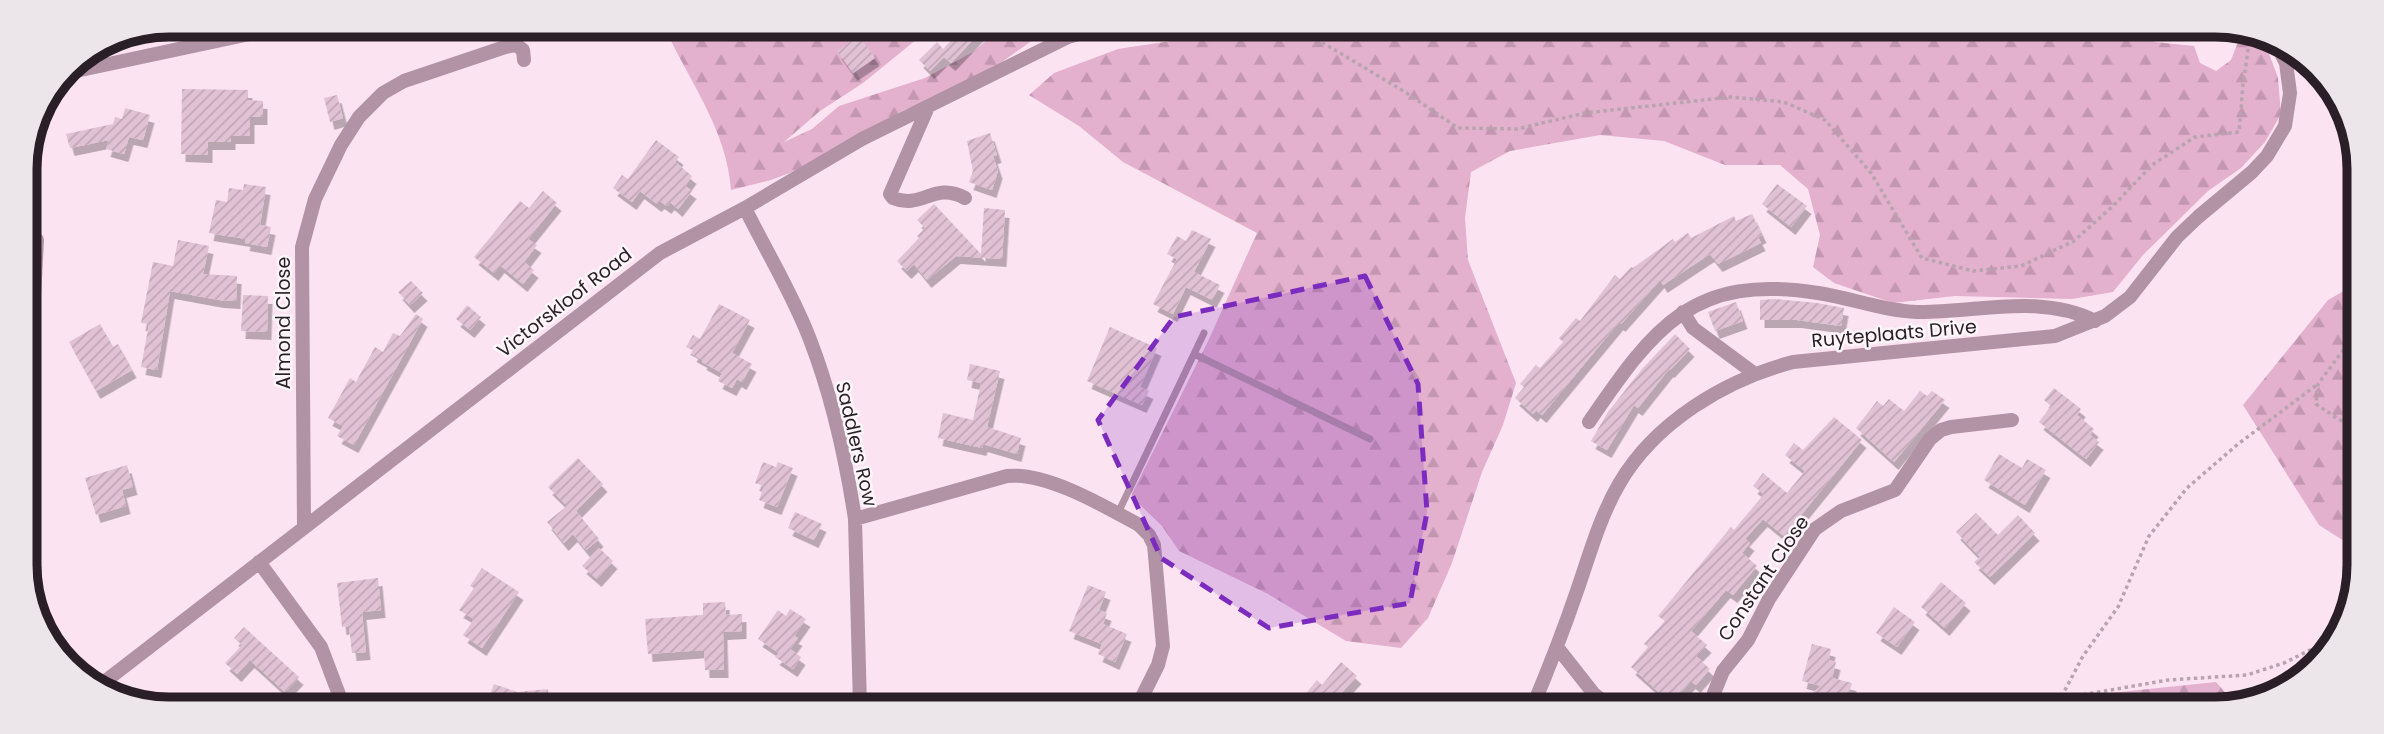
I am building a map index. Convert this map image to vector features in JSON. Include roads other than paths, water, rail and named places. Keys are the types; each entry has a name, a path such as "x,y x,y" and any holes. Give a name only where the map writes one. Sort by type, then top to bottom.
{"street":[{"path":"82,70 235,37"},
{"name":"Victorskloof Road","path":"105,681 646,263 862,139 1068,37"},
{"name":"Almond Close","path":"304,526 302,247 315,199 359,117 383,93 404,81 505,47 516,45 523,50 524,60"},
{"name":"Ruyteplaats Drive","path":"1537,697 1558,647 1600,522 1620,481 1643,451 1669,425 1696,404 1755,374 1793,362 2055,336 2095,321 2130,297 2177,237 2267,156 2285,126 2290,93 2286,62 2282,55"},
{"path":"928,107 890,194 900,201 915,201 940,191 954,192 965,198"},
{"name":"Saddlers Row","path":"745,208 809,338 831,407 855,519 860,697"},
{"path":"1589,422 1632,362 1661,330 1683,312 1712,297 1767,288 1821,293 1916,312 2010,306 2076,312 2095,321"},
{"path":"1683,312 1699,332 1755,374"},
{"name":"Constant Close","path":"1713,697 1723,671 1748,640 1769,599 1815,529 1840,511 1895,490 1930,439 1941,430 1951,426 2012,420"},
{"path":"855,519 1017,475 1048,481 1139,525 1154,545 1163,646 1142,697"},
{"path":"259,562 321,647 340,697"},
{"path":"1558,647 1598,697"}],"lane":[{"path":"1118,514 1204,333"},
{"path":"1194,354 1370,439"}]}
